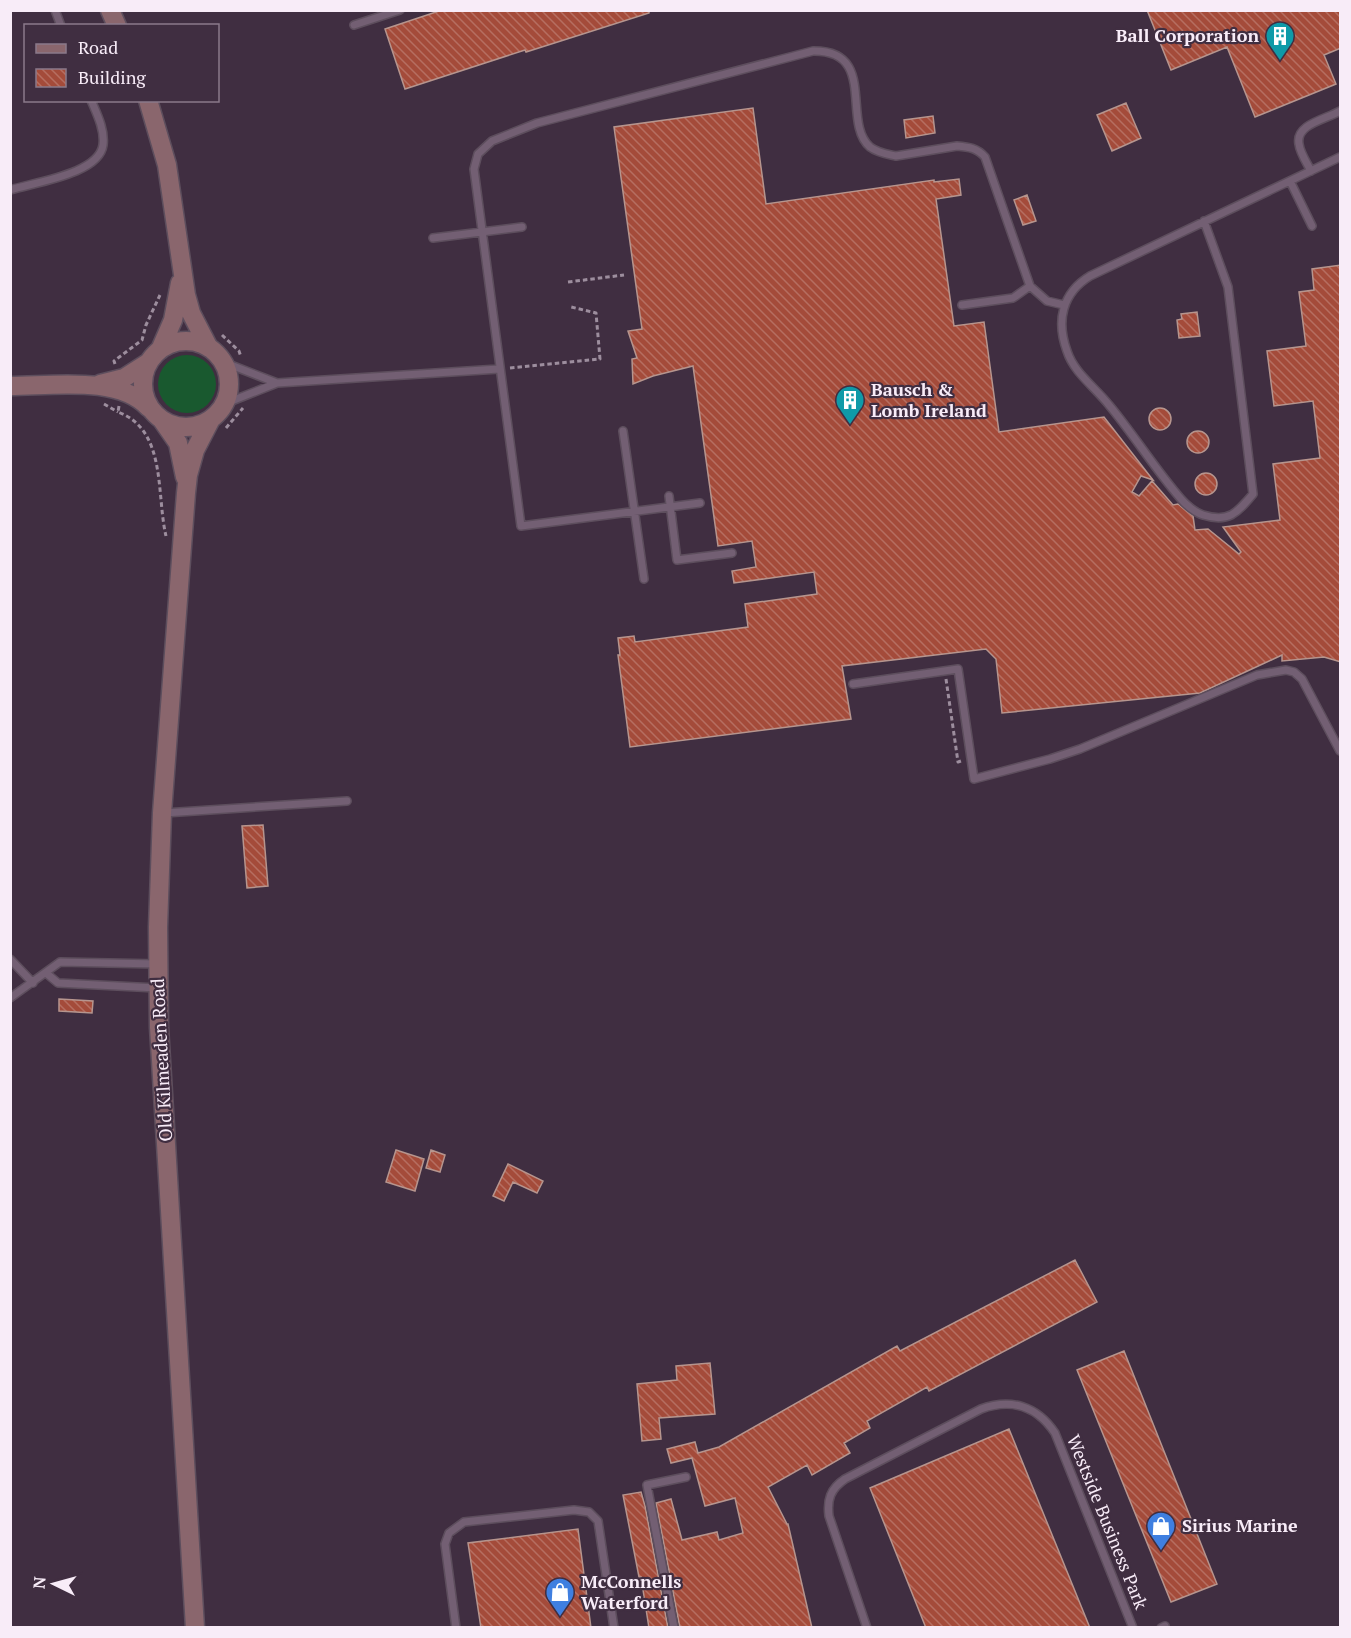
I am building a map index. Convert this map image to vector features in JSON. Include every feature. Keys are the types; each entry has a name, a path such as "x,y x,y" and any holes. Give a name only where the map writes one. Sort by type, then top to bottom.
{"street":[{"path":"110,10 116,24"},
{"path":"83,385 106,387 127,393 144,403 169,424 186,427 211,419 224,404 229,383 223,362 209,348 191,313 180,260 167,165 149,102"},
{"path":"158,417 144,395 144,373 169,332 177,306 180,260"},
{"path":"10,386 101,384 124,378 171,344 181,341 209,348"},
{"name":"Old Kilmeaden Road","path":"158,417 167,424 178,443 184,464 186,493"},
{"name":"Old Kilmeaden Road","path":"195,1628 158,964 162,813 186,493 195,450 211,419"}],"lane":[{"path":"354,25 400,10"},
{"path":"700,503 521,526 474,169 478,154 492,141 551,118 813,51 836,54 850,69 861,132 870,146 877,151 896,156 968,146 985,157 1030,286 1047,301 1064,305"},
{"path":"10,189 80,170 98,158 103,144 103,134 92,102"},
{"path":"1311,171 1298,144 1300,134 1304,128 1341,111"},
{"path":"1204,222 1228,287 1253,494 1237,513 1219,519 1200,514 1183,501 1109,405 1074,364 1067,354 1064,342 1062,323 1064,305 1068,295 1082,281 1204,222 1341,157"},
{"path":"1290,181 1312,226"},
{"path":"433,238 522,227"},
{"path":"962,305 1013,298 1030,286"},
{"path":"223,362 277,383"},
{"path":"224,404 277,383 499,369"},
{"path":"623,431 644,579"},
{"path":"669,496 677,560 732,553"},
{"path":"853,684 958,669 974,779 1063,755 1240,681 1277,670 1292,671 1302,679 1341,751"},
{"path":"162,813 347,801"},
{"path":"10,959 33,983"},
{"path":"10,998 60,962 158,964"},
{"path":"46,973 58,983 158,988"},
{"name":"Westside Business Park","path":"867,1628 829,1516 828,1503 832,1490 845,1479 981,1409 1006,1403 1022,1406 1036,1413 1055,1433 1133,1628"},
{"path":"674,1628 647,1485 686,1477"},
{"path":"456,1628 445,1551 446,1538 453,1528 470,1521 574,1510 589,1512 597,1521 614,1628"}],"path":[{"path":"568,282 624,275"},
{"path":"499,369 600,359 596,314 571,307"},
{"path":"105,406 118,412"}],"green space":[{"path":"181,355 193,355 208,363 216,378 216,390 208,405 193,413 181,413 166,405 158,390 158,378 166,363"}],"building":[{"path":"442,10 649,10 649,13 405,89 385,29"},
{"name":"Ball Corporation","path":"1147,10 1341,10 1341,48 1324,55 1336,84 1255,117 1227,47 1171,70"},
{"path":"1126,103 1141,138 1112,151 1097,115"},
{"name":"Bausch & Lomb Ireland","path":"753,108 766,204 934,180 934,182 959,179 961,195 936,199 954,326 984,322 999,432 1104,417 1153,480 1141,476 1132,492 1139,496 1152,481 1173,505 1178,504 1193,516 1195,530 1208,529 1239,554 1241,552 1223,527 1280,520 1273,464 1320,458 1313,401 1274,406 1267,351 1306,346 1299,292 1314,290 1312,269 1341,265 1341,662 1324,657 1282,661 1282,655 1200,693 1002,713 996,659 986,649 842,666 851,719 630,747 618,655 620,655 618,638 634,636 635,642 748,627 745,604 817,594 814,572 734,583 732,571 756,567 752,541 718,546 693,366 653,376 633,384 632,359 637,358 628,331 642,329 614,127"},
{"path":"933,116 935,133 906,138 904,120"},
{"path":"1027,195 1036,221 1023,225 1014,200"},
{"path":"1197,312 1200,336 1179,338 1177,320 1182,319 1181,314"},
{"path":"1160,408 1168,411 1171,419 1168,427 1160,430 1152,427 1149,419 1152,411"},
{"path":"1198,431 1206,434 1209,442 1206,450 1198,453 1190,450 1187,442 1190,434"},
{"path":"1206,473 1214,476 1217,484 1214,492 1206,495 1198,492 1195,484 1198,476"},
{"path":"263,825 268,886 247,888 242,826"},
{"path":"59,999 93,1001 92,1013 59,1011"},
{"path":"396,1150 424,1159 415,1191 386,1182"},
{"path":"431,1150 445,1155 440,1172 426,1168"},
{"path":"508,1164 543,1181 537,1193 513,1182 504,1201 493,1196"},
{"path":"1075,1260 1097,1302 929,1391 927,1387 867,1421 870,1428 844,1443 850,1453 812,1475 807,1465 768,1487 788,1524 812,1628 680,1628 656,1503 671,1499 682,1540 717,1532 719,1540 743,1533 735,1498 705,1506 692,1458 671,1463 667,1449 695,1442 698,1453 719,1447 897,1346 900,1351"},
{"path":"1124,1351 1217,1584 1171,1602 1077,1370"},
{"path":"710,1363 715,1414 659,1418 661,1439 642,1441 637,1384 677,1380 676,1366"},
{"path":"1009,1429 1090,1628 926,1628 870,1488"},
{"path":"641,1492 668,1628 649,1628 641,1577 639,1577 623,1495"},
{"path":"578,1529 591,1628 481,1628 468,1543"}],"place":[{"name":"Ball Corporation","path":"1280,62"},
{"name":"Bausch & Lomb Ireland","path":"850,426"},
{"name":"Sirius Marine","path":"1161,1552"},
{"name":"McConnells Waterford","path":"560,1618"}]}
